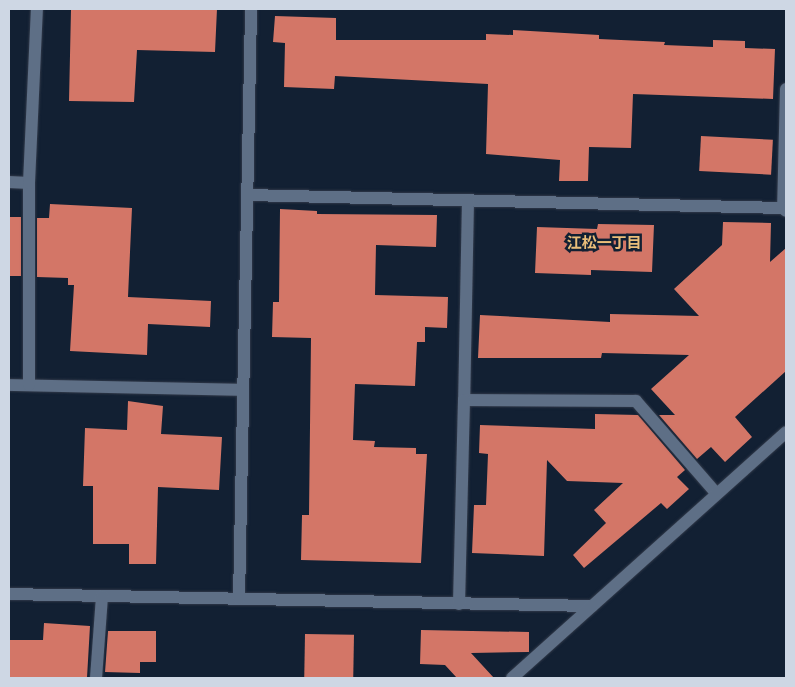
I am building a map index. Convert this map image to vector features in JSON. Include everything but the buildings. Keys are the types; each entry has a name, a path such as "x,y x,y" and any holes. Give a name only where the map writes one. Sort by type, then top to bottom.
{"street":[{"path":"28,385 29,183 37,9"},
{"path":"239,599 251,9"},
{"path":"247,195 785,209 786,89"},
{"path":"9,182 29,183"},
{"path":"459,604 468,200"},
{"path":"9,385 243,390"},
{"path":"464,400 636,401 716,493"},
{"path":"512,678 786,432"},
{"path":"9,594 592,606"},
{"path":"96,678 102,596"}],"district":[{"name":"江松一丁目","path":"604,243"}]}
